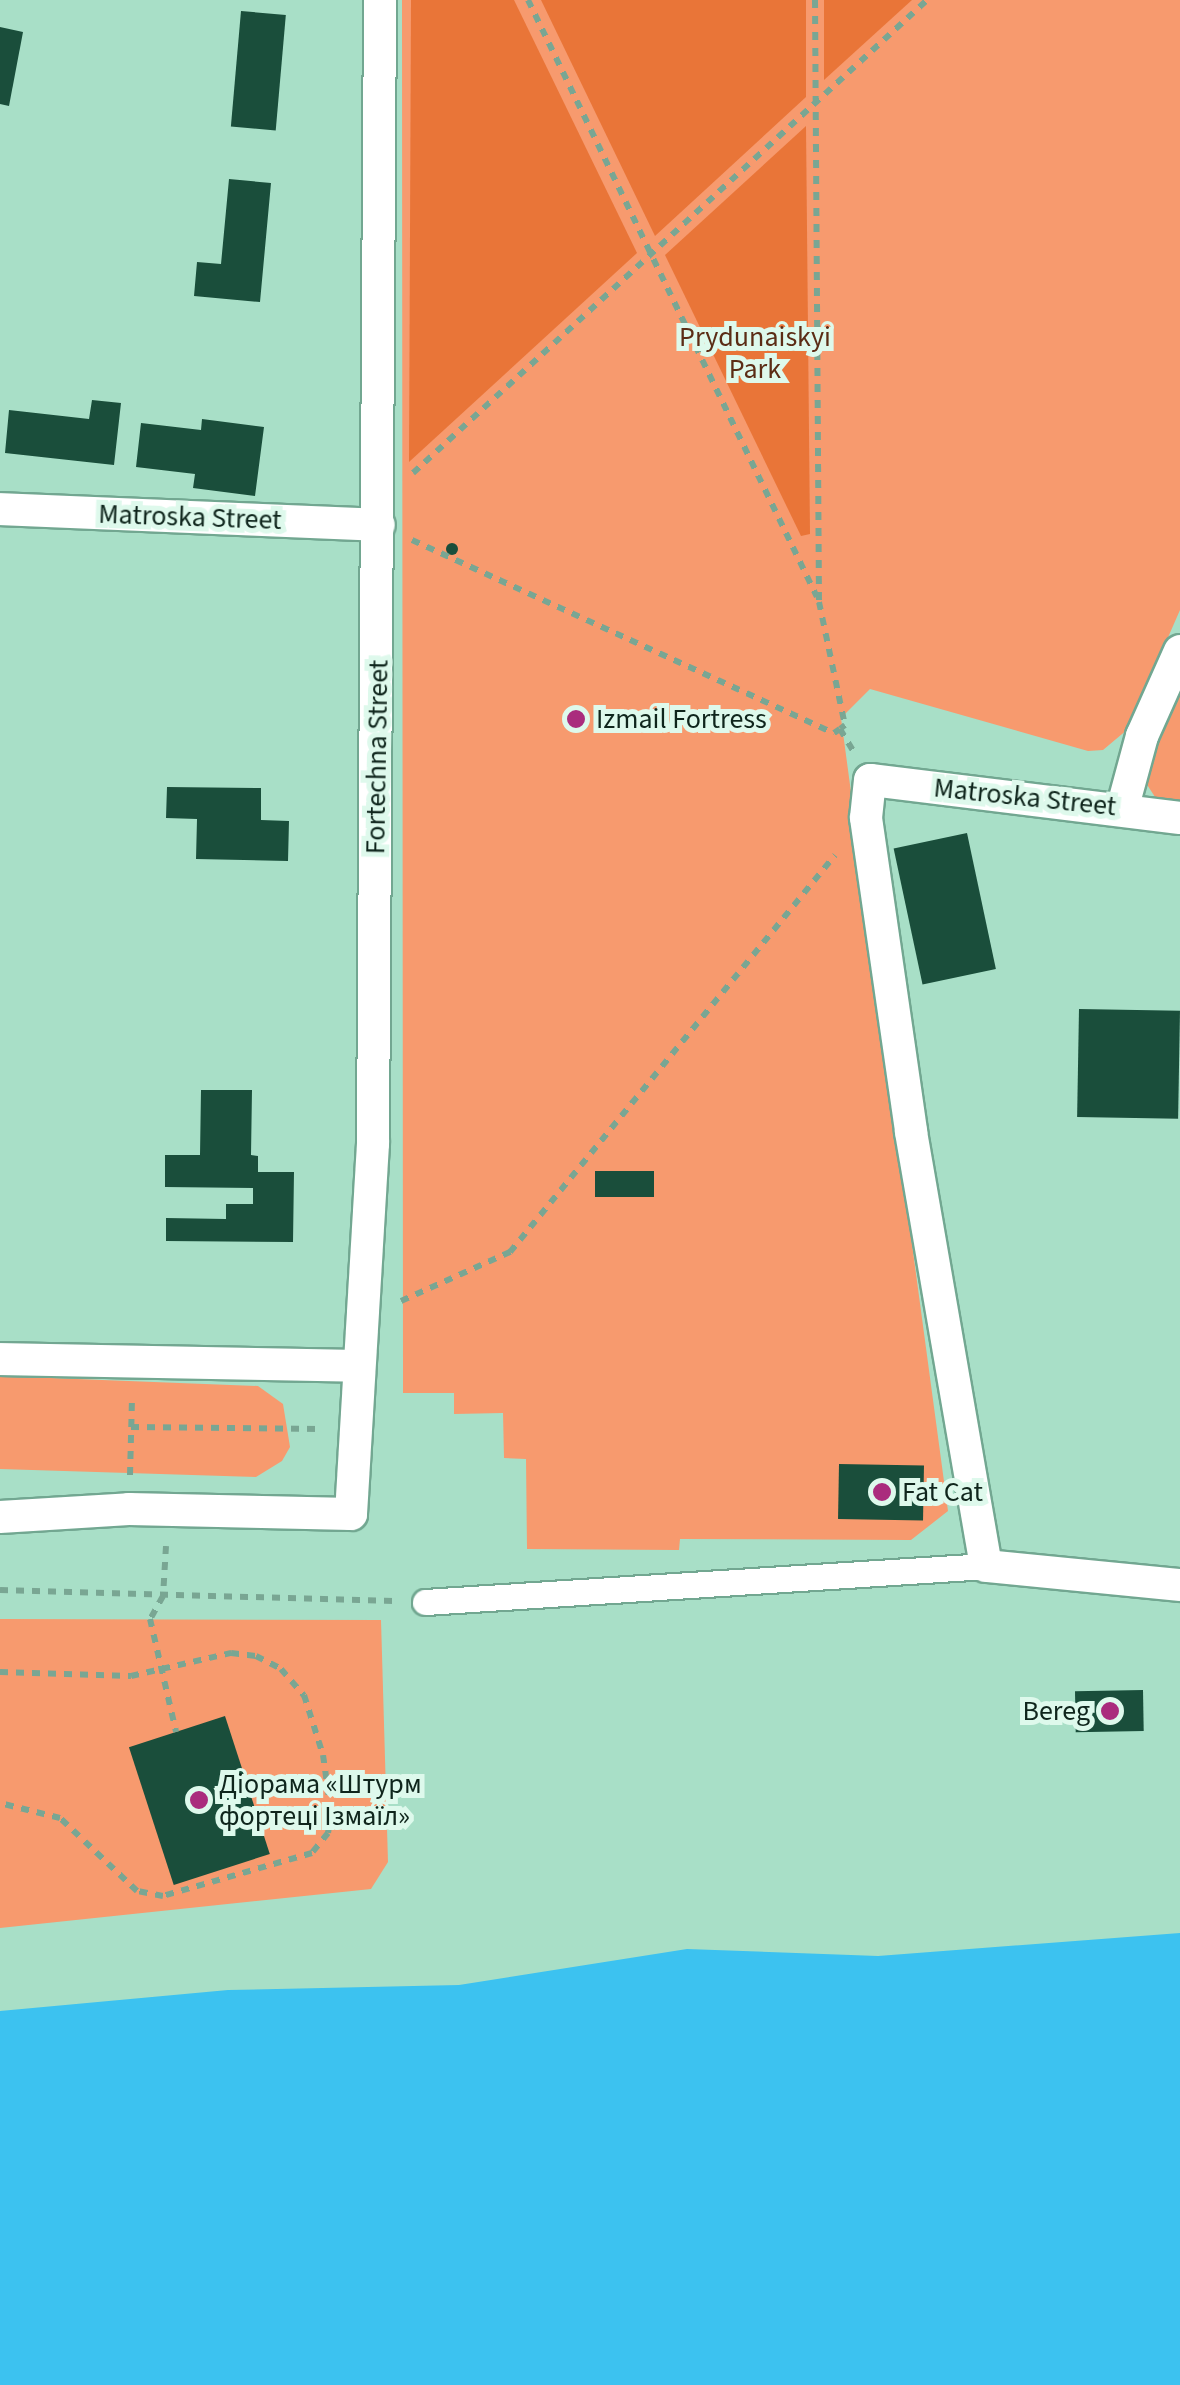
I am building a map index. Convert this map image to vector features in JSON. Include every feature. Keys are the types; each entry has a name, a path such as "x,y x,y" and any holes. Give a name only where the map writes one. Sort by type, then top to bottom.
{"street":[{"name":"Fortechna Street","path":"168,1510 351,1514 356,1366 373,1144 380,525 380,0"},
{"name":"Matroska Street","path":"0,509 380,525"},
{"path":"1123,806 1142,736 1180,651"},
{"name":"Matroska Street","path":"870,780 1123,806 1180,818"},
{"path":"870,780 866,818 910,1132 986,1566"},
{"path":"0,1359 356,1366"},
{"path":"0,1517 168,1510"},
{"path":"425,1602 986,1566 1180,1585"}],"path":[{"path":"528,0 819,602"},
{"path":"380,525 834,733 845,725 819,602 814,0"},
{"path":"404,481 927,0"},
{"path":"840,729 870,780"},
{"path":"359,1320 510,1252 866,818"},
{"path":"129,1509 133,1361"},
{"path":"131,1426 353,1429"},
{"path":"168,1510 163,1596 150,1619 158,1669 176,1732"},
{"path":"0,1590 425,1602"},
{"path":"0,1672 131,1676 231,1653 256,1656 282,1668 304,1695 324,1756 331,1812 328,1833 312,1853 163,1896 138,1891 60,1818 0,1803"}],"green space":[{"name":"Prydunaiskyi Park","path":"402,0 1180,0 1180,610 1128,729 1103,750 1088,751 870,689 841,718 948,1511 911,1540 680,1539 679,1550 527,1549 526,1459 504,1458 503,1413 454,1414 454,1393 403,1393"},
{"path":"411,0 514,0 637,253 409,462"},
{"path":"541,0 806,0 806,97 655,236"},
{"path":"824,0 912,0 824,80"},
{"path":"806,126 810,534 801,536 665,255"},
{"path":"1180,687 1180,806 1157,800 1144,780"},
{"path":"0,1376 258,1386 283,1404 290,1447 282,1461 256,1477 0,1469"},
{"path":"0,1619 381,1620 388,1862 371,1889 0,1928"}],"water":[{"path":"1180,1933 1180,2385 0,2385 0,2011 228,1990 459,1985 687,1949 878,1956"}],"building":[{"path":"241,11 286,15 276,130 231,127"},
{"path":"0,27 23,32 9,106 0,104"},
{"path":"229,179 271,183 260,302 194,296 197,262 221,264"},
{"path":"92,400 121,403 114,465 5,453 9,410 89,419"},
{"path":"202,419 264,427 255,496 193,488 195,474 136,467 141,423 201,430"},
{"path":"452,543 458,549 452,555 446,549"},
{"path":"167,787 261,788 261,820 289,821 288,861 196,859 197,819 166,818"},
{"path":"967,833 996,969 923,985 894,849"},
{"path":"1079,1009 1180,1011 1178,1119 1077,1117"},
{"path":"201,1090 252,1090 251,1155 258,1156 258,1172 294,1172 293,1242 166,1241 166,1218 226,1219 226,1204 253,1204 253,1188 165,1187 165,1155 200,1155"},
{"path":"595,1171 654,1171 654,1197 595,1197"},
{"name":"Fat Cat","path":"839,1464 924,1465 923,1520 838,1519"},
{"name":"Bereg","path":"1143,1690 1144,1731 1076,1732 1075,1691"},
{"name":"Діорама «Штурм фортеці Ізмаїл»","path":"225,1716 270,1854 174,1885 129,1747"}],"place":[{"name":"Izmail Fortress","path":"576,719"},
{"name":"Fat Cat","path":"882,1492"},
{"name":"Bereg","path":"1110,1711"},
{"name":"Діорама «Штурм фортеці Ізмаїл»","path":"199,1800"}]}
